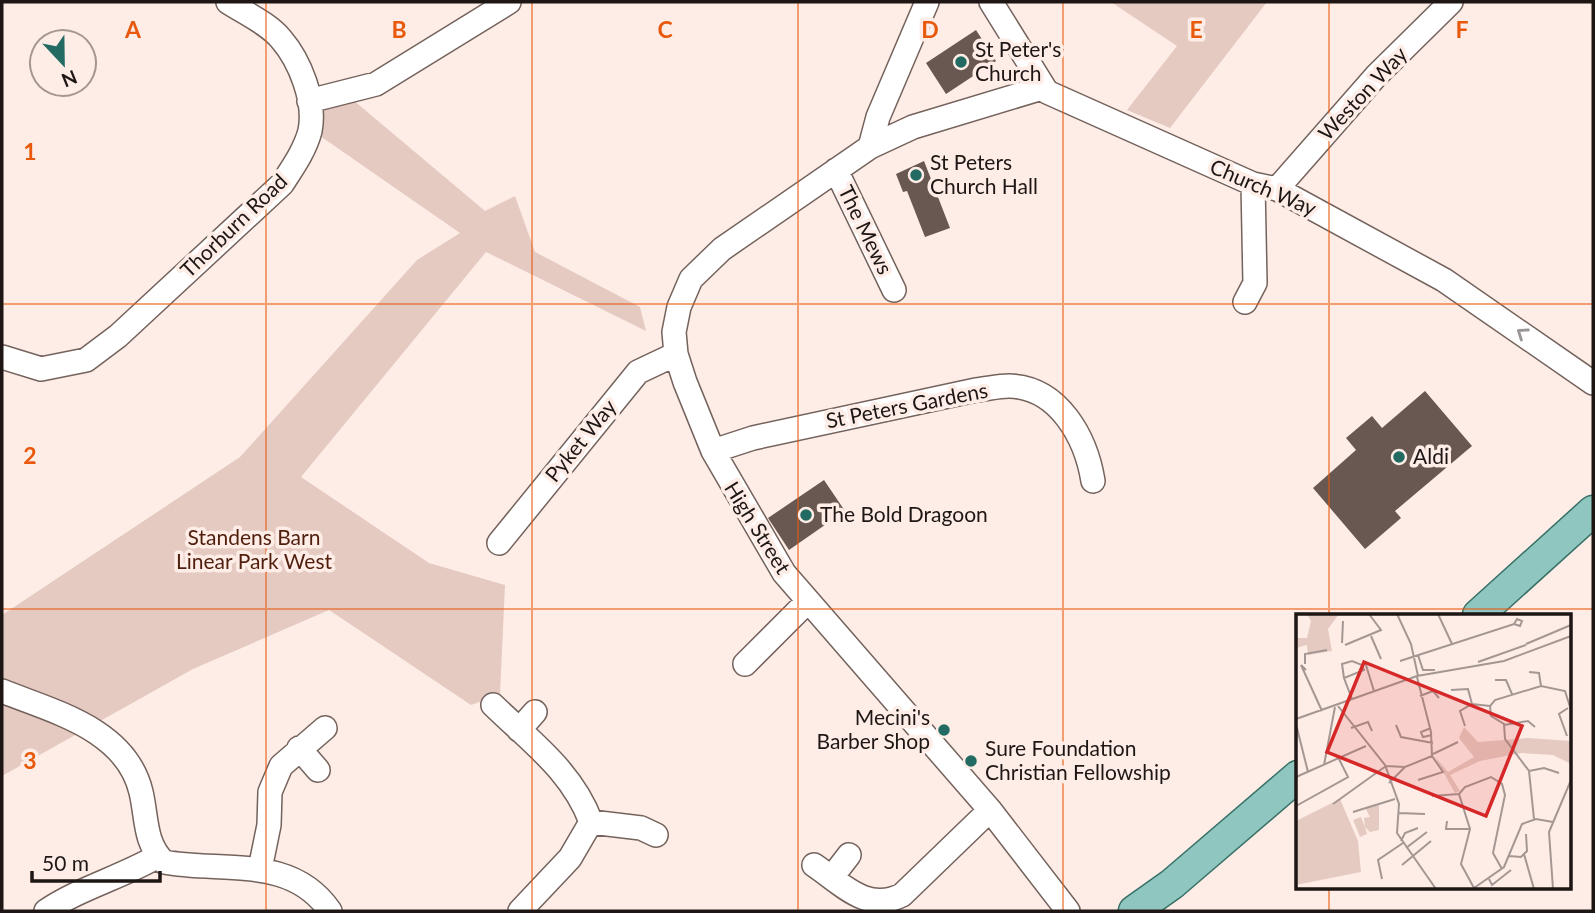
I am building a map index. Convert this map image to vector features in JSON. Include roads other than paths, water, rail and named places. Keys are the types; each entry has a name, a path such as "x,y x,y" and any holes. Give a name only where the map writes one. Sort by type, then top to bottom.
{"main road":[{"path":"1479,614 1593,511"},
{"path":"1141,909 1296,777"}],"street":[{"name":"Thorburn Road","path":"2,357 41,369 86,360 118,336 282,184 301,155 310,129 309,101 299,66 280,38 228,2"},
{"path":"309,101 376,84 509,2"},
{"path":"870,147 878,117 927,2"},
{"path":"991,2 1042,88"},
{"name":"Weston Way","path":"1277,189 1376,76 1451,2"},
{"name":"High Street","path":"1042,88 913,127 870,147 722,249 691,279 679,307 674,332 676,354 713,451 764,542 806,603 990,810 1068,911"},
{"name":"Church Way","path":"1042,88 1054,96 1253,184 1277,189 1444,280 1586,377"},
{"name":"The Mews","path":"836,170 894,290"},
{"path":"1245,302 1255,283 1253,184"},
{"name":"Pyket Way","path":"499,543 638,372 676,354"},
{"name":"St Peters Gardens","path":"713,451 766,435 976,390 1010,386 1036,391 1058,407 1075,428 1084,447 1093,481"},
{"path":"745,664 806,603"},
{"path":"2,691 99,732 115,747 128,762 140,788 149,840 164,862 227,865 287,876 307,888 330,911"},
{"path":"493,705 569,778 582,796 591,822 570,858 520,911"},
{"path":"519,730 535,712"},
{"path":"260,869 269,825 270,792 281,766 325,728"},
{"path":"299,748 318,770"},
{"path":"849,855 823,871 862,900 892,900 902,895 990,810"},
{"path":"591,822 641,828 656,835"},
{"path":"46,911 62,900 127,874 158,856"}],"place":[{"name":"St Peter's Church","path":"961,62"},
{"name":"St Peters Church Hall","path":"916,175"},
{"name":"Aldi","path":"1399,457"},
{"name":"The Bold Dragoon","path":"806,515"},
{"name":"Mecini's Barber Shop","path":"944,730"},
{"name":"Sure Foundation Christian Fellowship","path":"971,761"}],"park label":[{"name":"Standens Barn Linear Park West","path":"254,550"}]}
